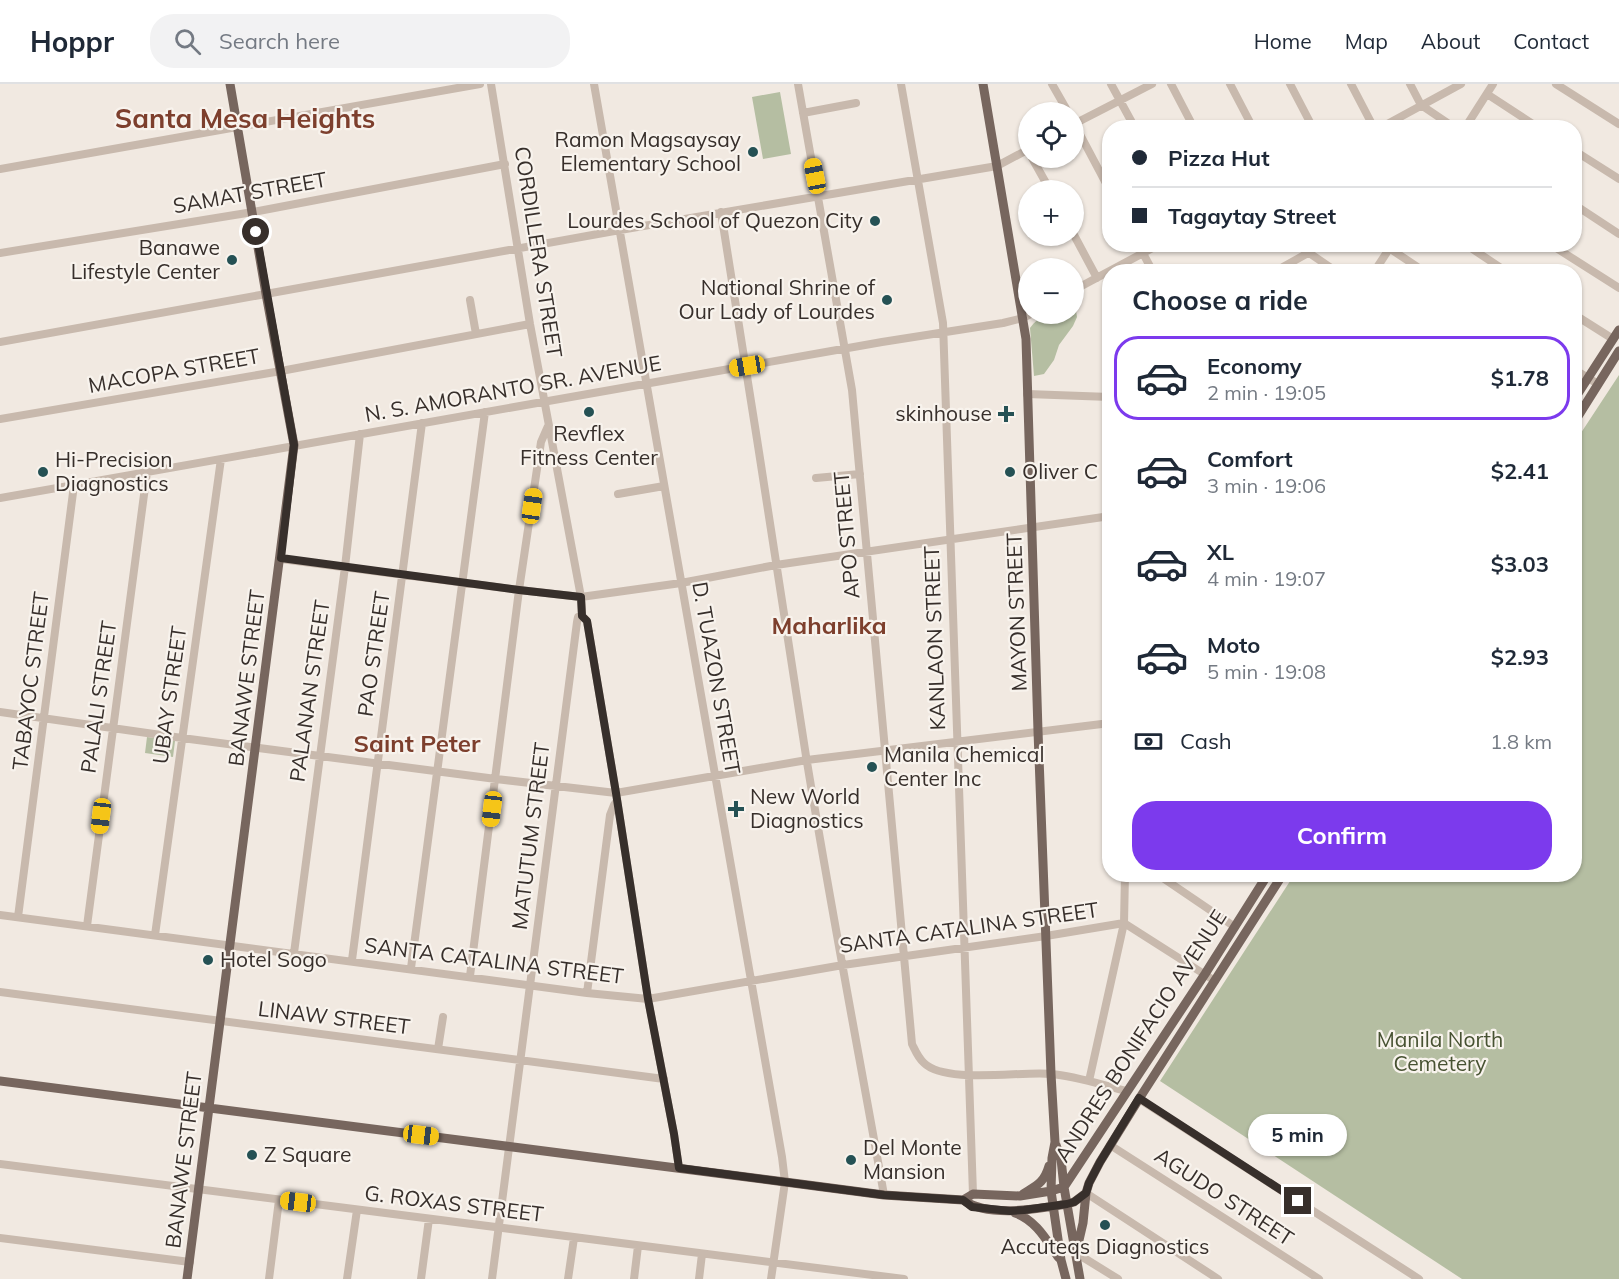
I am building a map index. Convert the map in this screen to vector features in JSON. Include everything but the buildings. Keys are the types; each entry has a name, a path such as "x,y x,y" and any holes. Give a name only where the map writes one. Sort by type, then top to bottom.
{"main road":[{"name":"BANAWE STREET","path":"188,1279 294,445 230,84"},
{"name":"MAYON STREET","path":"983,84 1018,269"},
{"name":"MAYON STREET","path":"1027,324 1038,731 1056,1159 1051,1191"},
{"path":"1582,387 1619,330"},
{"path":"1582,410 1619,351"},
{"name":"ANDRES BONIFACIO AVENUE","path":"973,1194 1020,1196 1064,1187 1205,974 1260,882"},
{"name":"ANDRES BONIFACIO AVENUE","path":"1010,1211 1067,1204 1086,1193 1110,1145 1139,1098 1278,882"},
{"path":"0,1081 884,1195 963,1200 972,1207 1019,1214 1030,1221 1045,1237 1061,1260"},
{"name":"MAYON STREET","path":"1056,1159 1064,1187"},
{"path":"1020,1196 1042,1181 1056,1159 1074,1166 1078,1165"},
{"name":"ANDRES BONIFACIO AVENUE","path":"1064,1187 1080,1279"},
{"path":"1051,1191 1066,1279"},
{"path":"1076,1253 1083,1223 1086,1193"},
{"path":"963,1200 973,1194"}],"street":[{"path":"0,169 480,84"},
{"name":"CORDILLERA STREET","path":"491,84 530,324 581,597 582,616 587,621 648,999 679,1168"},
{"name":"D. TUAZON STREET","path":"594,84 782,1157 785,1182 771,1279"},
{"name":"APO STREET","path":"798,84 852,390 912,1044 924,1064 944,1072 969,1075 1051,1074 1127,1091"},
{"name":"KANLAON STREET","path":"901,84 943,332 973,1194"},
{"path":"1052,84 1062,102"},
{"path":"1112,84 1130,120"},
{"path":"1084,119 1152,84"},
{"path":"1171,84 1190,120"},
{"path":"1230,84 1249,120"},
{"path":"1290,84 1309,120"},
{"path":"1351,84 1370,120"},
{"path":"1410,84 1421,105 1443,120"},
{"path":"1394,120 1461,84"},
{"path":"1470,120 1493,84"},
{"path":"1556,84 1619,124"},
{"path":"1487,94 1527,120"},
{"path":"803,113 856,104"},
{"path":"1084,143 1102,176"},
{"path":"1582,155 1619,179"},
{"path":"0,342 721,212 998,166 1018,157"},
{"name":"SAMAT STREET","path":"0,253 253,212 505,164"},
{"path":"1582,210 1619,234"},
{"path":"721,212 747,366 807,760 884,1195"},
{"path":"1080,246 1097,278"},
{"path":"1124,264 1146,252"},
{"path":"1397,252 1414,264"},
{"path":"1477,252 1495,264"},
{"path":"1563,252 1581,264"},
{"path":"1288,264 1308,253 1325,264"},
{"path":"1143,254 1149,264"},
{"path":"1582,264 1619,288"},
{"path":"1084,285 1102,275"},
{"path":"470,300 476,334"},
{"name":"N. S. AMORANTO SR. AVENUE","path":"0,498 1018,319"},
{"path":"1582,319 1613,339"},
{"name":"MACOPA STREET","path":"0,419 281,371 530,324"},
{"path":"1582,374 1598,384"},
{"path":"1027,394 1102,397"},
{"path":"411,968 485,412"},
{"name":"PAO STREET","path":"352,960 422,423"},
{"path":"470,976 519,590 541,442 549,424"},
{"name":"PALANAN STREET","path":"294,953 345,567 360,434"},
{"name":"UBAY STREET","path":"155,935 220,459"},
{"name":"PALALI STREET","path":"87,926 147,472"},
{"path":"816,478 860,474"},
{"name":"TABAYOC STREET","path":"18,917 74,485"},
{"path":"618,494 664,486"},
{"path":"281,558 581,597 681,583 776,565 1102,517"},
{"name":"MATUTUM STREET","path":"492,1279 577,622 578,617 582,616"},
{"path":"0,712 113,729 556,786 617,797 715,776 807,760 1102,724"},
{"path":"587,993 610,815 617,797"},
{"path":"1089,1081 1124,923 1125,882"},
{"path":"1168,882 1235,927"},
{"name":"SANTA CATALINA STREET","path":"0,915 587,993 648,999 843,965 1124,923 1215,981"},
{"name":"LINAW STREET","path":"0,992 664,1079"},
{"path":"438,1049 442,1017"},
{"path":"1139,1098 1415,1278"},
{"name":"AGUDO STREET","path":"1110,1145 1319,1279"},
{"name":"G. ROXAS STREET","path":"0,1164 773,1262 852,1276 904,1279"},
{"path":"1086,1193 1218,1279"},
{"path":"269,1279 279,1200"},
{"path":"347,1279 357,1210"},
{"path":"421,1279 429,1219"},
{"path":"0,1238 190,1262"},
{"path":"568,1279 574,1238"},
{"path":"634,1279 638,1246"},
{"path":"1076,1253 1118,1279"},
{"path":"699,1279 702,1254"}],"green space":[{"path":"780,92 791,154 763,159 752,97"},
{"path":"1034,324 1074,324 1059,345 1054,360 1044,374 1034,376 1030,328"},
{"name":"Manila North Cemetery","path":"1619,375 1619,1279 1462,1279 1160,1081 1289,882 1582,882 1582,431"},
{"path":"147,737 175,741 173,757 145,753"}],"place":[{"name":"Ramon Magsaysay Elementary School","path":"753,152"},
{"name":"Lourdes School of Quezon City","path":"875,221"},
{"name":"Banawe Lifestyle Center","path":"232,260"},
{"name":"National Shrine of Our Lady of Lourdes","path":"887,300"},
{"name":"Revflex Fitness Center","path":"589,412"},
{"name":"skinhouse","path":"1006,414"},
{"name":"Hi-Precision Diagnostics","path":"43,472"},
{"name":"Oliver C","path":"1010,472"},
{"name":"Manila Chemical Center Inc","path":"872,767"},
{"name":"New World Diagnostics","path":"736,809"},
{"name":"Hotel Sogo","path":"208,960"},
{"name":"Z Square","path":"252,1155"},
{"name":"Del Monte Mansion","path":"851,1160"},
{"name":"Accuteqs Diagnostics","path":"1105,1225"}],"district":[{"name":"Santa Mesa Heights","path":"245,119"},
{"name":"Maharlika","path":"829,626"},
{"name":"Saint Peter","path":"417,744"}],"route":[{"path":"256,232 294,445 281,558 581,597 582,616 587,621 648,999 679,1168 884,1195 963,1200 972,1207 1010,1211 1053,1207 1074,1202 1086,1193 1100,1162 1139,1098 1298,1201"}]}
